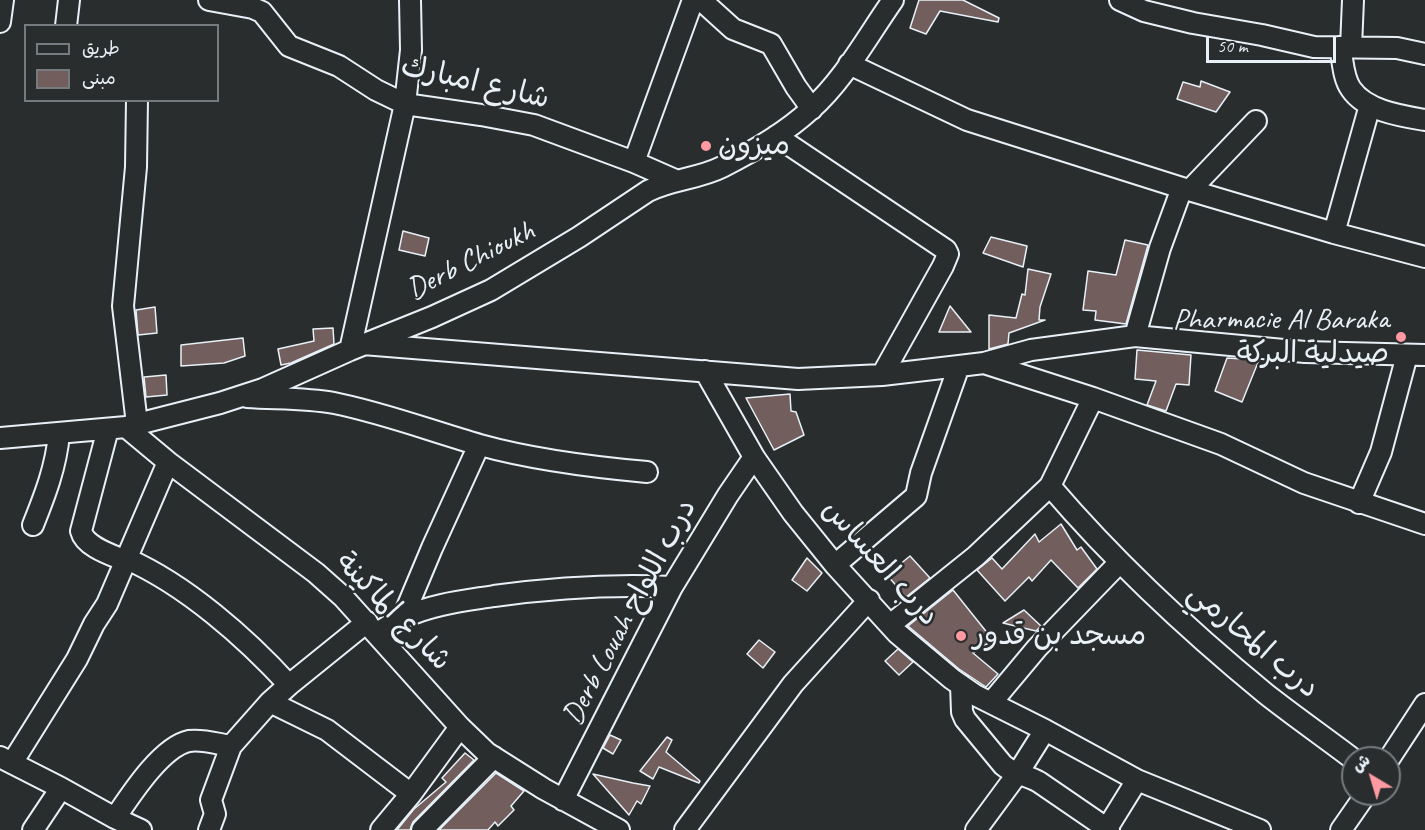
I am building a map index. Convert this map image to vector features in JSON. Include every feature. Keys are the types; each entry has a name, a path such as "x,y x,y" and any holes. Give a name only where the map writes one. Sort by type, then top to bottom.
{"street":[{"path":"0,22 3,0"},
{"path":"66,24 69,0"},
{"name":"شارع امبارك","path":"209,0 253,8 268,8 275,30 289,45 339,66 376,90 405,104 534,125 634,162 675,180"},
{"path":"410,0 411,50 405,104 356,347 798,379 882,375 984,363 1031,350 1136,336 1299,351 1416,355 1381,453 1359,503"},
{"path":"634,162 693,0"},
{"path":"701,0 733,29 771,44 812,109"},
{"name":"Derb Chioukh","path":"0,438 124,427 241,397 432,317 490,290 569,243 648,191 675,180 706,174 776,136 812,109 849,64 892,0"},
{"path":"1120,0 1144,11 1193,24 1262,35 1314,48 1397,48 1425,54"},
{"path":"1353,0 1346,47 1346,79 1352,91 1370,105 1394,115 1425,120"},
{"path":"849,64 968,120 1186,189 1334,233 1425,257"},
{"path":"137,102 136,167 123,306 124,427 81,531 85,539 94,546 152,571 218,618 239,635 289,685"},
{"path":"1334,233 1370,105"},
{"path":"1136,336 1160,248 1186,189 1256,121"},
{"path":"776,136 946,250 948,254 882,375"},
{"path":"984,363 1093,398 1221,444 1304,483 1425,524"},
{"path":"835,565 916,496 921,473 959,366"},
{"name":"درب العساس","path":"705,371 754,457 793,513 835,565 890,625 961,685 1137,780 1260,830"},
{"path":"241,397 332,403 416,424 479,445 522,455 573,464 647,472"},
{"path":"890,625 976,556 1050,486 1093,398"},
{"name":"شارع الماكينة","path":"124,427 316,573 343,597 460,728 487,753 564,800 620,830"},
{"path":"33,525 54,468 59,434"},
{"path":"403,617 479,445"},
{"name":"Derb Louah درب اللواح","path":"564,800 672,587 754,457"},
{"path":"138,829 6,760 77,659 94,624 107,604 168,462"},
{"name":"درب المحارمي","path":"1050,486 1171,613 1280,705 1341,750"},
{"path":"991,703 1037,648 1120,562"},
{"path":"209,830 215,814 212,800 231,746 270,702 289,685 372,627 433,607 524,592 632,585 672,587"},
{"path":"685,830 793,684 868,600"},
{"path":"961,685 962,712 965,719 1003,765 1009,770 1027,775 1039,782 1108,829 1137,780"},
{"path":"270,702 327,730 411,794"},
{"path":"1398,746 1425,704"},
{"path":"381,830 460,728"},
{"path":"976,830 1018,773 1045,730"},
{"path":"115,818 150,770 182,743 201,741 231,746"},
{"path":"422,830 494,757"},
{"path":"33,830 61,788"},
{"path":"1341,830 1358,806"}],"building":[{"path":"919,0 963,0 999,18 998,22 940,11 926,34 910,28"},
{"path":"1201,81 1230,92 1216,112 1177,99 1183,82 1200,87"},
{"path":"403,231 429,238 425,256 399,250"},
{"path":"991,237 1027,246 1023,267 983,253"},
{"path":"1125,240 1148,245 1126,324 1095,320 1096,311 1083,310 1088,271 1116,275"},
{"path":"1028,269 1051,274 1040,307 1039,320 1045,320 1009,333 1008,344 989,349 989,315 1016,318 1022,294 1025,295"},
{"path":"950,306 971,332 939,332"},
{"path":"155,307 157,333 138,335 136,310"},
{"path":"333,328 334,344 291,363 281,365 278,349 314,341 313,329"},
{"path":"243,338 245,356 224,363 181,366 181,345"},
{"path":"1137,350 1191,355 1189,385 1176,384 1166,411 1147,405 1156,381 1135,379"},
{"path":"1227,358 1259,360 1242,402 1215,391"},
{"path":"166,375 167,395 146,397 144,377"},
{"path":"790,394 791,411 796,412 804,435 774,450 746,398"},
{"path":"1061,524 1077,550 1081,547 1097,569 1078,588 1051,560 1032,581 1029,577 1005,601 977,570 992,558 1002,569 1035,534 1039,542"},
{"path":"910,556 930,578 906,597 887,575"},
{"path":"807,558 822,573 807,591 792,580"},
{"name":"مسجد بن قدور","path":"953,590 993,640 973,653 998,674 986,687 959,669 908,626"},
{"path":"1024,610 1041,626 1036,631 1003,623"},
{"path":"759,640 775,652 763,668 747,654"},
{"path":"898,649 913,662 899,675 885,661"},
{"path":"610,735 621,740 613,754 603,748"},
{"path":"667,737 672,740 666,752 700,781 699,783 659,767 653,779 640,771"},
{"path":"465,753 474,760 413,822 410,830 397,830 414,809 446,782 442,778"},
{"path":"496,773 524,791 511,806 514,810 498,826 495,822 488,830 439,830"},
{"path":"593,774 650,786 641,804 637,801 629,815"}],"place":[{"name":"ميزون","path":"706,146"},
{"name":"Pharmacie Al Baraka صيدلية البركة","path":"1401,337"},
{"name":"مسجد بن قدور","path":"961,636"}]}
